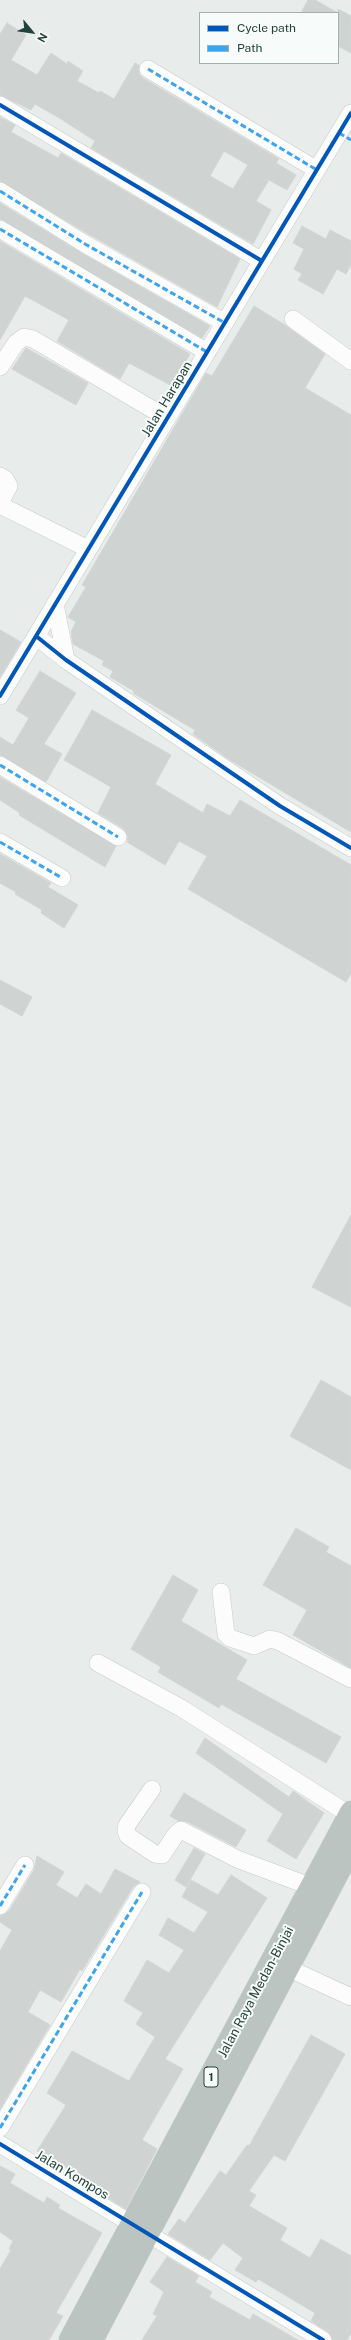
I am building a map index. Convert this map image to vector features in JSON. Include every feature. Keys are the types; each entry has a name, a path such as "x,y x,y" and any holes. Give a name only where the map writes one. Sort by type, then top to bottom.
{"highway":[{"name":"Jalan Raya Medan-Binjai","path":"70,2340 141,2229 288,1968 343,1852 350,1813"},
{"name":"Jalan Raya Medan-Binjai","path":"92,2340 141,2229 312,1887 343,1852"}],"street":[{"path":"148,69 317,170"},
{"path":"0,105 262,261"},
{"name":"Jalan Harapan","path":"0,696 317,170 345,137 351,112"},
{"path":"0,191 85,244 224,322"},
{"path":"0,229 207,352"},
{"path":"293,319 351,361"},
{"path":"0,367 16,343 24,337 29,338 167,418"},
{"path":"0,476 5,478 9,486 0,504 88,549"},
{"path":"55,604 66,660"},
{"path":"36,636 66,660 280,806 351,848"},
{"path":"0,765 118,837"},
{"path":"0,842 62,878"},
{"path":"221,1592 226,1634 230,1638 254,1646 270,1639 278,1641 351,1679"},
{"path":"98,1663 181,1708 350,1813"},
{"path":"152,1789 127,1825 126,1831 128,1836 155,1854 162,1855 176,1834 181,1830 187,1831 237,1859 312,1887"},
{"path":"0,1906 25,1865"},
{"path":"0,2128 142,1892"},
{"path":"288,1968 351,1997"},
{"name":"Jalan Kompos","path":"0,2144 323,2340"}],"building":[{"path":"308,0 315,0 336,12 302,12"},
{"path":"338,9 351,16 351,53 339,47"},
{"path":"7,23 26,35 11,60 37,75 51,53 67,64 68,61 83,71 77,81 114,99 135,63 139,65 139,74 143,78 279,159 276,163 296,175 287,190 269,180 256,201 271,210 253,244 91,148 95,141 61,119 35,104 31,110 0,95 0,34","holes":["224,151 248,165 233,189 210,176"]},
{"path":"0,117 15,125 11,132 58,158 61,153 240,259 217,307 90,235 0,181"},
{"path":"0,203 80,252 210,326 202,338 0,219"},
{"path":"302,226 326,239 330,230 351,241 351,264 346,274 337,269 323,294 298,280 302,274 294,269 304,249 293,243"},
{"path":"0,241 190,354 186,361 189,363 174,387 129,363 120,379 57,341 69,320 25,296 0,340"},
{"path":"254,306 285,325 325,354 305,388 351,415 351,832 230,760 193,734 195,730 133,693 134,691 110,677 113,671 102,665 104,661 73,644 71,632 76,622 68,617 86,587 82,585 206,373 212,376"},
{"path":"26,348 88,383 76,405 12,369"},
{"path":"0,630 21,642 0,677"},
{"path":"40,671 76,693 44,744 62,754 46,782 0,755 0,737 13,745 29,718 16,710"},
{"path":"92,710 171,755 155,784 203,813 207,804 230,816 240,800 351,865 351,973 346,982 188,889 207,856 179,841 165,865 127,842 128,837 124,829 98,813 111,787 64,760"},
{"path":"0,777 116,846 105,867 19,815 20,813 0,800"},
{"path":"0,854 51,883 48,887 78,905 64,928 41,913 42,910 0,883"},
{"path":"0,980 32,997 22,1016 0,1004"},
{"path":"351,1215 351,1307 312,1287"},
{"path":"321,1380 351,1397 351,1470 290,1436"},
{"path":"296,1528 329,1547 326,1552 351,1566 351,1668 293,1635 307,1610 263,1585"},
{"path":"173,1575 198,1590 181,1621 247,1660 236,1679 341,1737 326,1763 221,1704 219,1708 158,1672 161,1667 131,1649"},
{"path":"205,1738 289,1797 293,1791 324,1813 296,1859 267,1841 283,1814 196,1753"},
{"path":"184,1793 246,1830 236,1847 186,1821 179,1821 170,1816"},
{"path":"194,1848 205,1854 186,1887 175,1880"},
{"path":"37,1856 64,1872 56,1885 77,1898 86,1884 101,1894 115,1869 140,1882 133,1887 82,1971 80,1969 61,2002 40,1990 28,2012 50,2025 0,2109 0,1951 12,1930 0,1922 0,1916 9,1911 34,1870"},
{"path":"231,1875 267,1898 165,2059 183,2069 142,2140 157,2149 126,2209 93,2189 95,2186 37,2151 66,2105 47,2093 72,2051 129,2081 155,2037 136,2024 143,2013 124,2001 147,1960 169,1973 184,1950 159,1935 168,1918 194,1933 208,1912 182,1897 191,1880 218,1895"},
{"path":"311,2035 345,2054 285,2161 274,2155 249,2191 256,2195 249,2206 287,2228 280,2240 310,2258 321,2239 351,2256 351,2333 347,2340 333,2340 328,2332 311,2321 315,2313 258,2279 256,2282 235,2270 243,2258 223,2243 210,2260 168,2234 179,2219 185,2223 220,2171 226,2175 247,2145 249,2146"},
{"path":"0,2166 15,2174 10,2183 44,2203 47,2197 60,2205 58,2208 102,2233 56,2313 63,2316 49,2340 0,2340 0,2269 11,2250 9,2249 13,2241 0,2232"},
{"path":"167,2257 199,2276 195,2282 212,2292 209,2297 250,2320 253,2314 298,2340 142,2340 157,2316 153,2314 164,2292 150,2282"}],"marked path":[{"path":"148,69 317,170"},
{"path":"339,133 351,140"},
{"path":"0,191 85,244 225,323"},
{"path":"0,229 207,352"},
{"path":"0,765 118,837"},
{"path":"0,842 62,878"},
{"path":"0,1906 25,1865"},
{"path":"0,2128 142,1892"}],"cycle path":[{"path":"0,105 262,261"},
{"path":"0,696 351,113"},
{"path":"36,636 66,660 280,806 351,848"},
{"path":"0,2144 323,2340"}]}
